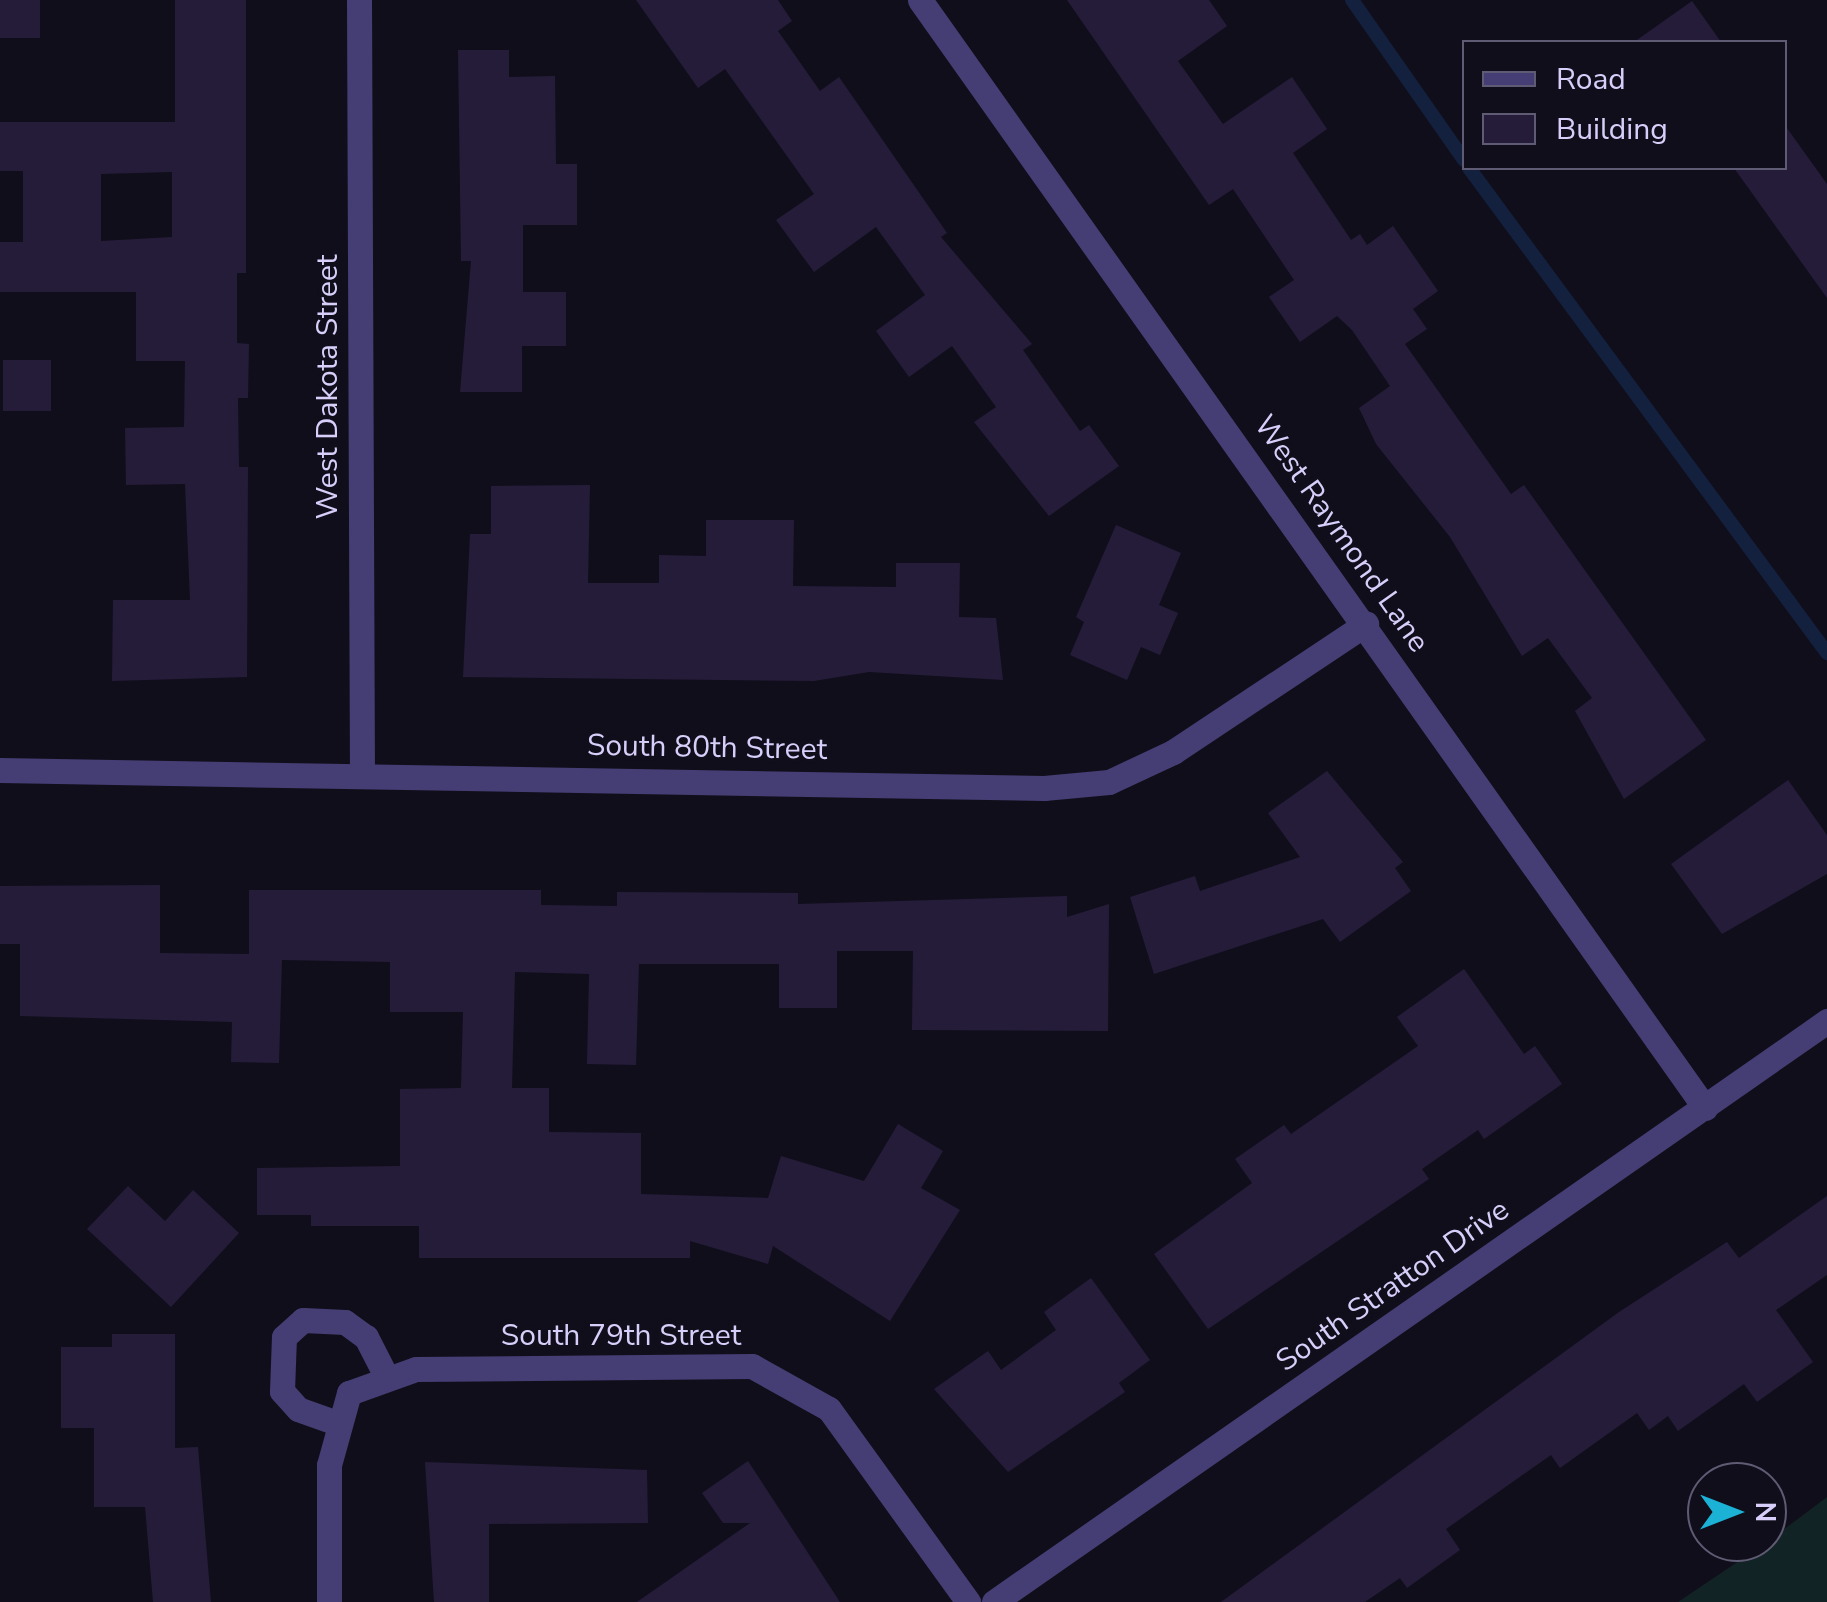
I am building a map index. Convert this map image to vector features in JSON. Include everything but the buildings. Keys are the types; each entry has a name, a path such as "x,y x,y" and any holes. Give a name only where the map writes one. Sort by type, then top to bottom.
{"street":[{"name":"West Dakota Street","path":"358,0 362,773"},
{"name":"West Raymond Lane","path":"920,0 1366,624 1705,1108"},
{"name":"South 80th Street","path":"0,770 362,773 1044,788 1109,782 1174,752 1366,624"},
{"name":"South Stratton Drive","path":"994,1602 1827,1021"},
{"path":"330,1602 337,1423 298,1409 282,1390 284,1337 303,1320 345,1322 366,1337 386,1376"},
{"name":"South 79th Street","path":"337,1423 350,1393 386,1376 752,1366 829,1409 968,1602"}],"shaded area":[{"path":"1827,1497 1827,1602 1678,1602 1737,1562 1787,1562 1787,1527"}],"waterway":[{"path":"1352,0 1462,157"},
{"path":"1470,170 1827,653"}]}
